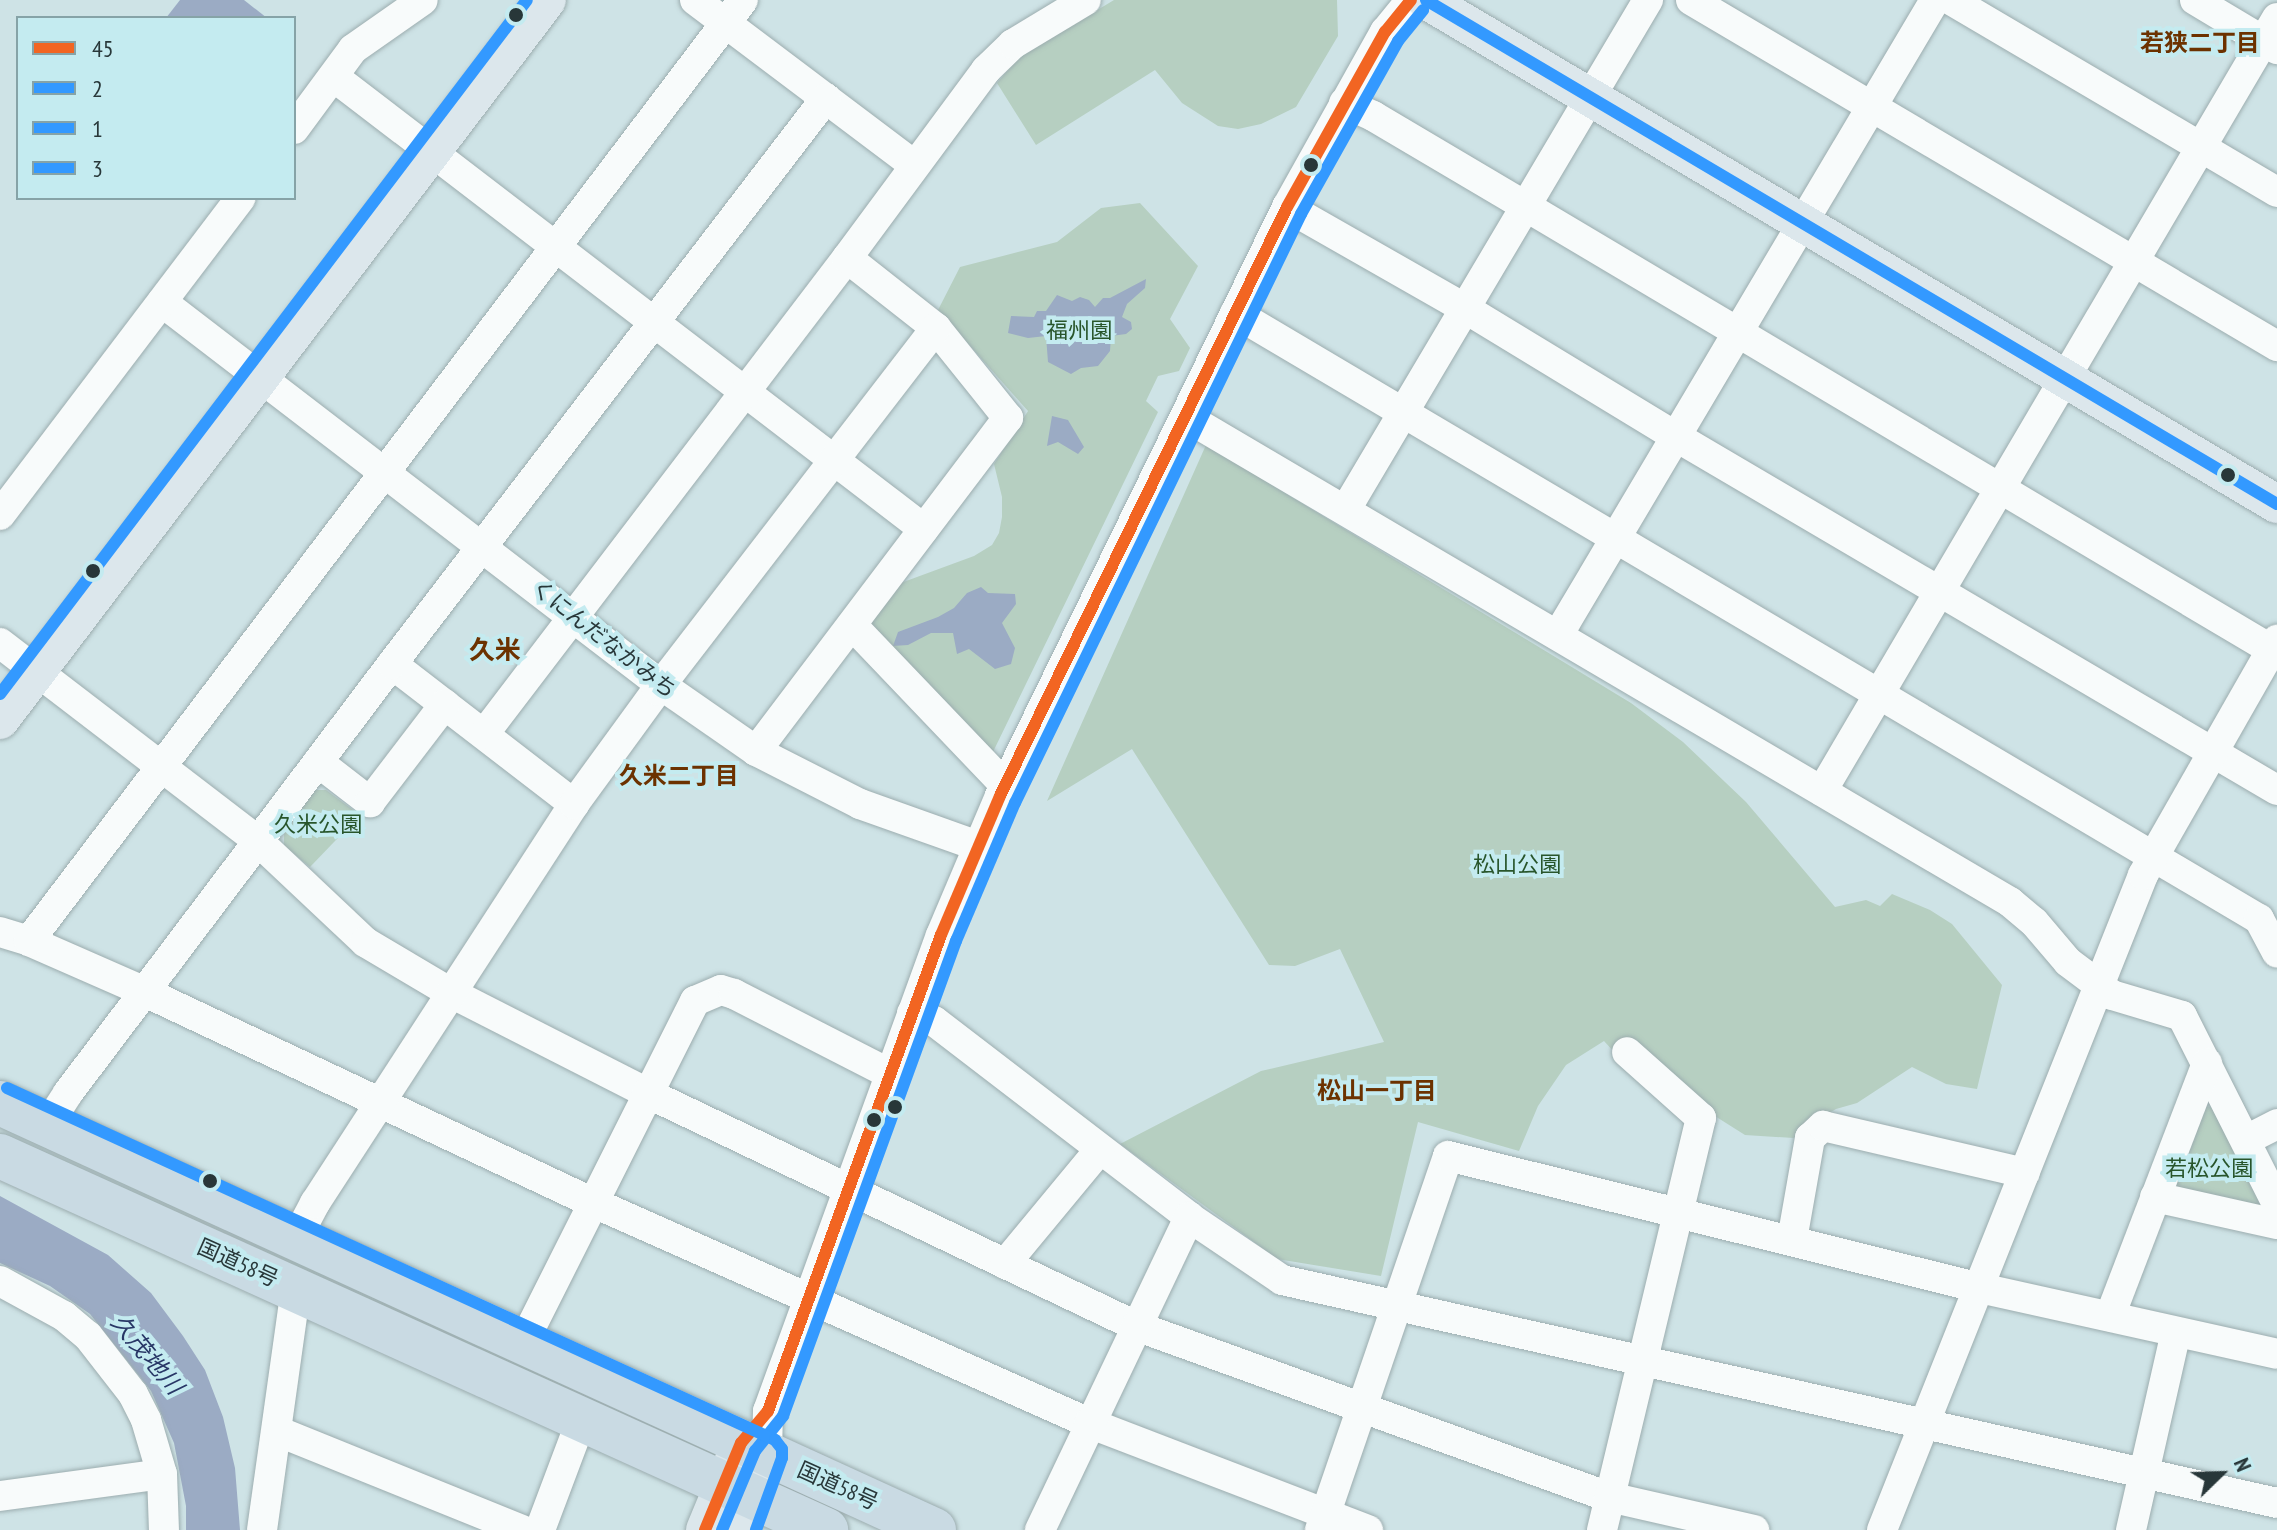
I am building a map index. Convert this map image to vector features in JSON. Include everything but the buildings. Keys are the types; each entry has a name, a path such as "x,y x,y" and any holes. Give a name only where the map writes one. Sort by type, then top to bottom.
{"highway":[{"name":"国道58号","path":"0,1103 523,1343 758,1436 934,1530"},
{"name":"国道58号","path":"0,1156 582,1418 738,1503 826,1530"}],"main road":[{"path":"0,720 547,0"},
{"path":"1426,0 2277,504"},
{"path":"705,1530 738,1503 758,1436"}],"street":[{"path":"296,126 353,49 423,0"},
{"path":"695,0 734,12 826,98 914,165"},
{"path":"484,734 847,258 986,70 1004,53 1086,0"},
{"path":"758,1436 912,1013 1005,785 1287,207 1385,32 1411,0"},
{"path":"1346,509 1648,0"},
{"path":"1691,0 2135,259 2277,346"},
{"path":"1558,635 1935,0"},
{"path":"1951,0 2277,192"},
{"path":"1822,791 2064,377 2202,147 2273,36 2195,0"},
{"path":"29,941 734,12"},
{"path":"334,77 924,529"},
{"path":"48,1124 68,1093 392,664 656,324 826,98"},
{"path":"1344,103 1373,116 2275,648 2211,751 2151,857 1882,1530"},
{"path":"0,515 239,200"},
{"path":"1287,207 1466,309 1938,592 2277,790"},
{"path":"756,751 1008,418 936,328 847,258"},
{"name":"くにんだなかみち","path":"162,302 485,546 661,685 756,751 860,804 978,846"},
{"path":"1235,313 2151,857 2268,910 2277,953"},
{"path":"296,1239 381,1101 574,804 661,685 936,328"},
{"path":"1186,417 2010,902 2034,922 2068,962 2112,995 2182,1016 2277,1204"},
{"path":"852,625 1005,785"},
{"path":"0,643 259,842 365,942 451,993 647,1093 1136,1326 1609,1497 1754,1530"},
{"path":"392,664 574,804"},
{"path":"318,762 370,802 445,704"},
{"path":"0,932 29,941 145,992 592,1202 1089,1423 1322,1522 1368,1530"},
{"path":"523,1343 695,1001 721,990 890,1074"},
{"path":"912,1013 934,1021 1189,1217 1282,1280 1397,1303 2277,1503"},
{"path":"1602,1530 1701,1118 1627,1052"},
{"path":"2110,1316 2207,1063"},
{"path":"2246,1140 2277,1124"},
{"path":"1792,1240 1810,1138 1823,1126 2025,1173"},
{"path":"1005,1264 1100,1149"},
{"path":"1322,1522 1448,1156 1980,1288 2277,1354"},
{"path":"2155,1197 2277,1224"},
{"path":"1040,1530 1189,1217"},
{"path":"0,1281 64,1316 113,1365 146,1420 162,1474 164,1530"},
{"path":"262,1530 296,1289"},
{"path":"2131,1530 2176,1332"},
{"path":"540,1530 582,1418"},
{"path":"277,1431 522,1530"},
{"path":"0,1496 162,1474"}],"green space":[{"path":"1114,0 1337,0 1338,36 1296,107 1261,124 1238,129 1218,126 1182,103 1155,70 1036,145 997,83 1018,58"},
{"name":"福州園","path":"1140,203 1198,266 1170,319 1190,348 1179,371 1158,376 1146,401 1158,412 991,756 870,627 881,603 898,584 974,556 992,545 999,533 1002,517 1002,497 994,464 1028,411 938,310 960,267 1057,242 1101,208"},
{"name":"松山公園","path":"1206,445 1631,703 1683,742 1746,802 1835,907 1866,900 1880,906 1892,894 1930,910 1952,924 2002,985 1977,1089 1946,1084 1912,1067 1857,1103 1836,1109 1812,1123 1794,1138 1745,1135 1615,1053 1604,1041 1566,1065 1538,1106 1519,1151 1418,1122 1381,1276 1277,1259 1120,1144 1261,1071 1384,1042 1340,949 1295,966 1269,965 1132,749 1047,801"},
{"name":"久米公園","path":"315,790 326,790 360,815 310,867 284,846 284,832"},
{"name":"若松公園","path":"2198,1106 2215,1107 2264,1200 2253,1211 2178,1196 2169,1181"}],"water":[{"path":"180,0 244,0 264,16 168,16"},
{"path":"1146,279 1145,288 1127,304 1122,317 1131,322 1132,329 1126,334 1111,336 1110,351 1098,366 1081,368 1071,374 1048,362 1046,336 1028,338 1008,333 1011,316 1034,317 1037,311 1046,311 1057,295 1072,301 1080,297 1089,300 1095,307 1103,298 1110,298"},
{"path":"1052,416 1068,420 1084,447 1078,454 1058,442 1047,446"},
{"path":"981,587 988,593 1015,594 1016,604 1002,623 1015,648 1011,664 995,669 969,649 957,654 953,633 931,633 908,645 893,646 898,632 938,617 954,608 967,593"},
{"name":"久茂地川","path":"0,1196 108,1255 151,1293 183,1336 205,1370 223,1417 235,1468 240,1530 186,1530 186,1506 174,1443 151,1391 90,1314 50,1286 0,1263"}],"transit line":[{"name":"1","path":"0,694 527,0"},
{"name":"45","path":"705,1530 741,1443 768,1411 941,935 1000,796 1287,207 1385,32 1411,0"},
{"name":"3","path":"1426,0 2277,504"},
{"name":"2","path":"722,1530 755,1451 783,1416 956,941 1015,803 1301,214 1398,41 1423,10"},
{"name":"1","path":"7,1088 775,1440 782,1449 782,1458 756,1530"}],"district":[{"name":"若狭二丁目","path":"2200,43"},
{"name":"久米","path":"495,650"},
{"name":"久米二丁目","path":"679,776"},
{"name":"松山一丁目","path":"1377,1091"}]}
